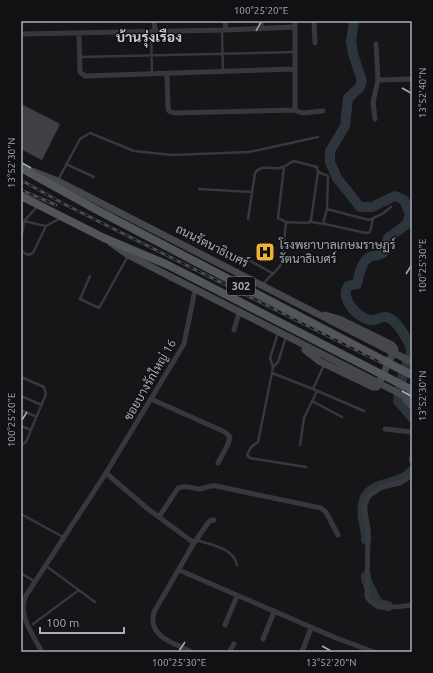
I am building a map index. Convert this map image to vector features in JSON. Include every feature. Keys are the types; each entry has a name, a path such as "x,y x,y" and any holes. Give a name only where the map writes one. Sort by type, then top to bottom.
{"main road":[{"name":"ถนนรัตนาธิเบศร์","path":"21,168 58,181 305,309 412,362"},
{"name":"ถนนรัตนาธิเบศร์","path":"21,168 97,210 412,375"},
{"name":"302","path":"21,196 104,238 166,264 412,390"},
{"name":"302","path":"104,238 128,255 278,333 412,400"},
{"path":"288,338 324,363 373,387 378,387 396,349 392,345 339,319 305,309"},
{"path":"412,390 406,400 412,406"}],"street":[{"path":"153,31 154,21"},
{"path":"224,30 225,21"},
{"path":"261,21 261,29"},
{"path":"314,21 315,43"},
{"path":"21,34 261,29 295,24 295,110"},
{"path":"79,33 80,72 85,76 152,75 295,69"},
{"path":"375,119 374,97 378,80 376,44"},
{"path":"167,74 168,108 169,111 174,113 295,110 302,113 323,111"},
{"path":"378,80 412,79"},
{"name":"ซอยบางรักใหญ่ 16","path":"21,606 34,581 106,473 184,344 195,290"},
{"path":"234,330 239,313"},
{"path":"151,399 225,432 230,437 218,464"},
{"path":"385,429 412,432"},
{"path":"106,473 159,517 195,541"},
{"path":"412,475 400,483 381,487 369,496 364,507 368,529 367,597 373,604 396,607 412,605"},
{"path":"159,517 178,488 190,486 202,489 209,485 321,508 326,512 338,535"},
{"path":"192,652 159,635 154,630 152,620 154,612 195,541 208,523 211,520 214,520"},
{"path":"179,570 311,628 374,652"},
{"path":"225,624 237,596"},
{"path":"21,606 22,617 42,652"},
{"path":"263,639 274,612"},
{"path":"302,652 311,628"},
{"path":"229,652 234,644"}],"lane":[{"path":"223,72 224,30"},
{"path":"152,75 153,31"},
{"path":"79,57 295,52"},
{"path":"58,181 80,139 90,133 134,151 172,155 250,152 318,137"},
{"path":"248,219 255,173 258,170 284,167 294,161 317,167 318,172 310,222"},
{"path":"66,164 94,177"},
{"path":"284,167 278,218 286,222 310,222 369,233 373,219 391,207"},
{"path":"318,172 328,176 327,209 323,224"},
{"path":"199,189 252,192"},
{"path":"21,240 24,221 39,205"},
{"path":"327,209 373,219"},
{"path":"21,251 28,255 35,251 46,226 63,217"},
{"path":"24,221 46,226"},
{"path":"263,286 272,273 281,266 286,222"},
{"path":"90,276 80,299 99,308 128,255"},
{"path":"246,258 272,273"},
{"path":"278,333 270,358 273,367 258,442 251,447 247,455 250,458 306,467"},
{"path":"273,367 278,362 288,338"},
{"path":"313,389 324,363"},
{"path":"272,373 364,411"},
{"path":"21,377 46,390 42,405 26,442 21,445"},
{"path":"300,445 304,418 317,391"},
{"path":"21,396 42,405"},
{"path":"312,401 342,417"},
{"path":"21,410 37,417"},
{"path":"21,426 31,430"},
{"path":"410,460 412,452"},
{"path":"21,514 63,537"},
{"path":"195,541 230,553 235,556 238,565"},
{"path":"45,565 95,602"},
{"path":"21,572 34,581"},
{"path":"33,624 79,590"}],"path":[{"path":"169,281 190,243"}],"building":[{"path":"21,104 60,124 42,160 21,149"}],"waterway":[{"path":"354,21 351,41 353,54 362,81 360,87 348,98 345,126 330,151 330,162 337,178 360,207 372,207 395,196 404,200 410,214 407,224 388,238 383,253 370,257 364,262 357,284 348,286 346,296 351,306 359,315 369,320 384,317 389,318 396,323 406,337 411,353 403,374 398,401 412,417"},
{"path":"366,540 366,530 362,510 366,496 377,487 407,476 412,471"},
{"path":"366,576 366,580 378,604 388,606"}],"railway":[{"path":"21,180 64,204 412,378"},
{"path":"21,190 56,205"}],"place":[{"name":"โรงพยาบาลเกษมราษฏร์ รัตนาธิเบศร์","path":"265,252"}],"district":[{"name":"บ้านรุ่งเรือง","path":"149,37"}]}
